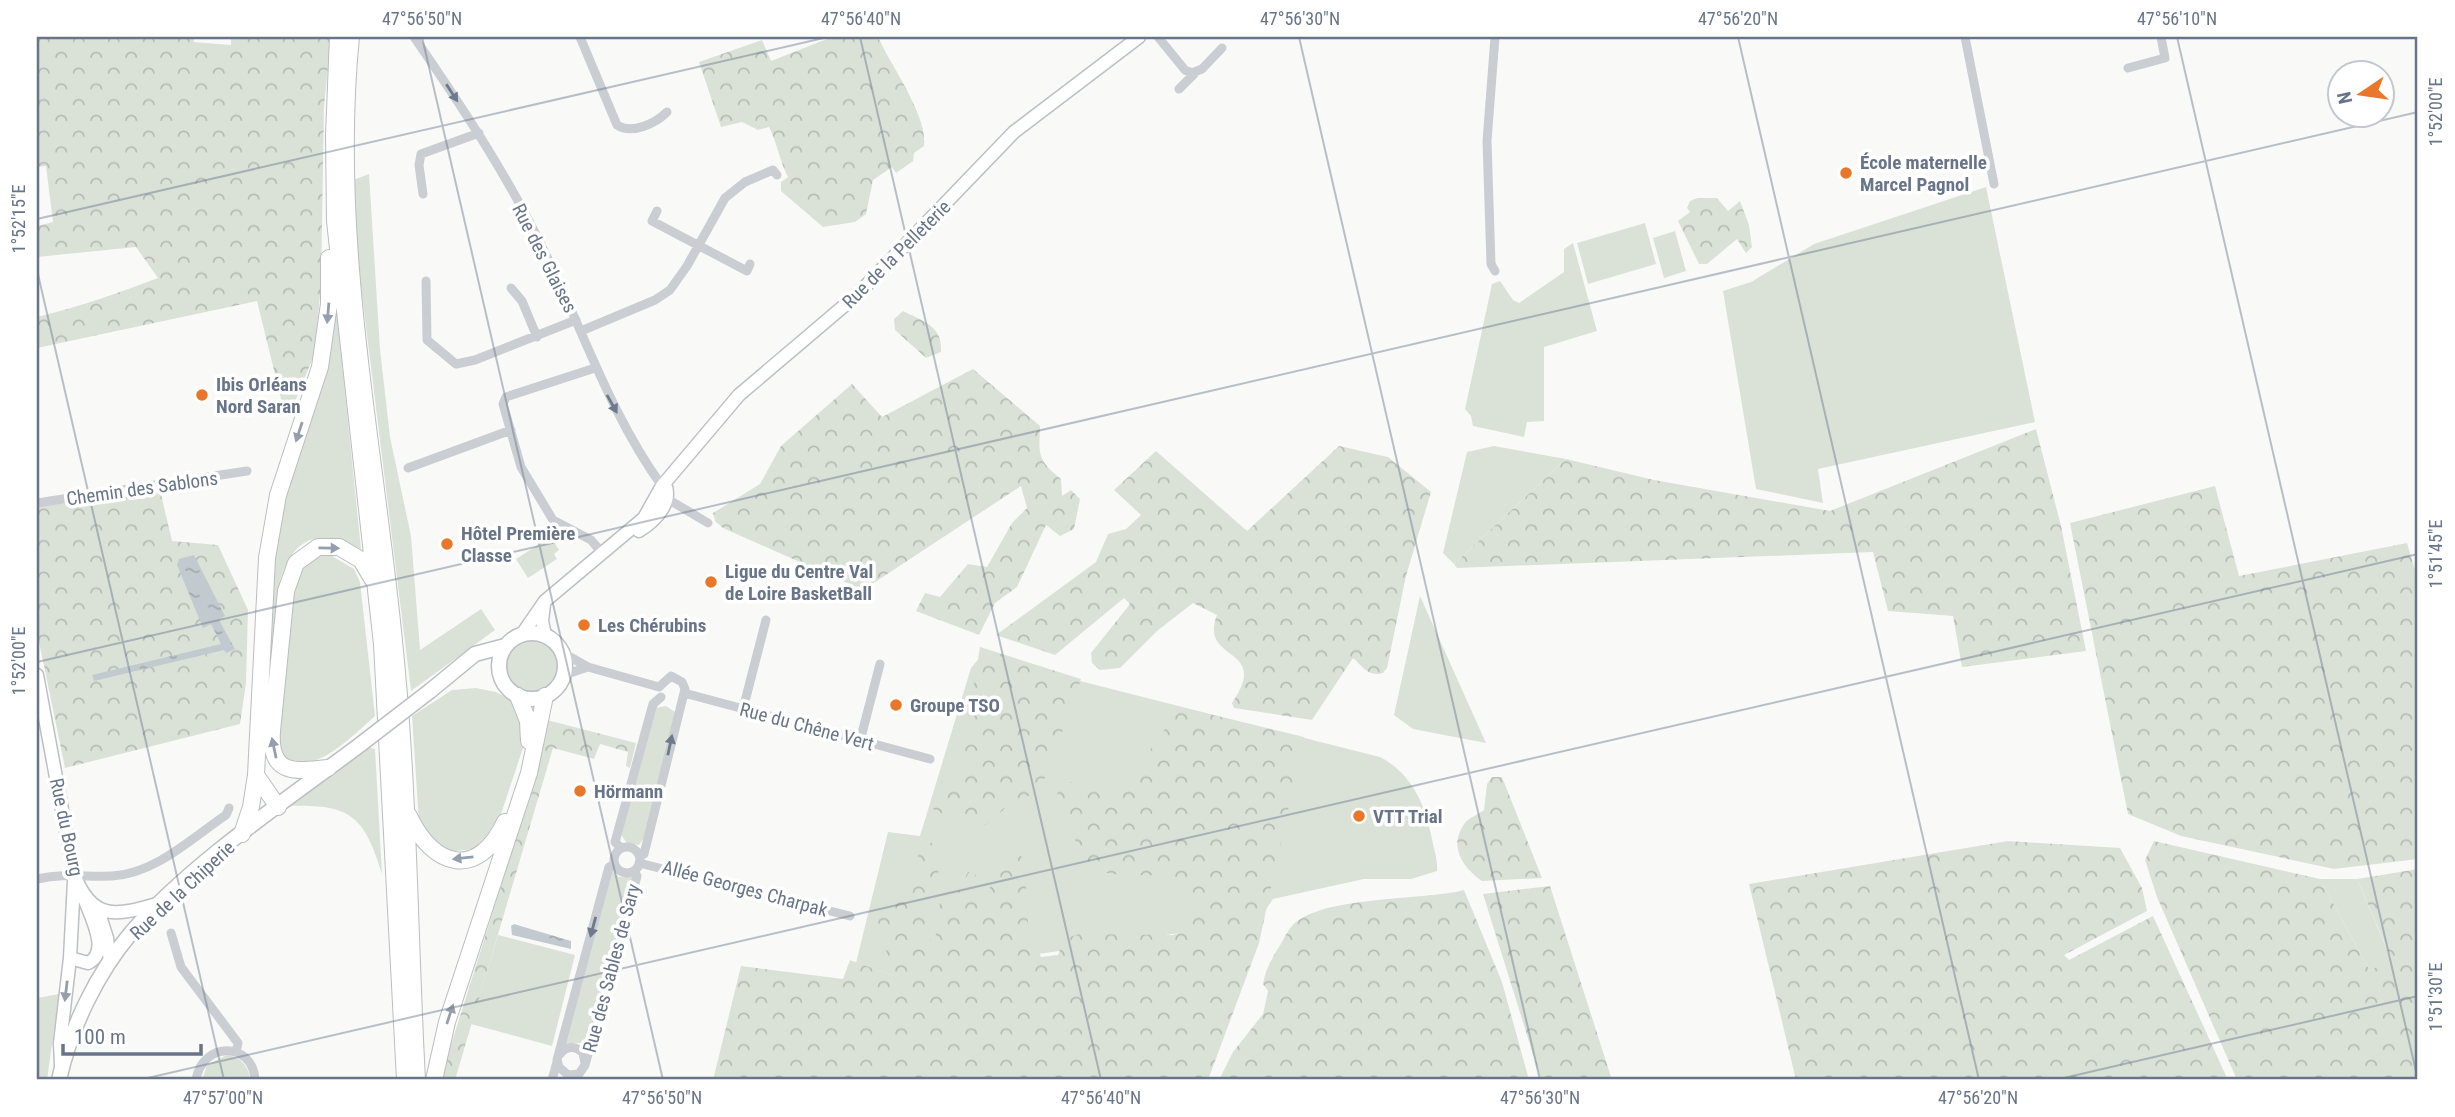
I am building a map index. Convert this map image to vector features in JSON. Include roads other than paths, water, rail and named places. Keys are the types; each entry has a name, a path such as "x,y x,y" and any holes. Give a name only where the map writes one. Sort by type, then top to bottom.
{"highway":[{"path":"338,37 334,121 335,221 375,582 388,729 405,1080"},
{"path":"351,37 346,116 347,204 396,654 417,1080"},
{"path":"242,834 251,807 256,775 267,558 278,495 320,367 329,304 329,253 335,221"},
{"path":"328,768 292,771 278,762 273,754 272,731 286,591 296,563 307,552 328,545 355,555 375,582"},
{"path":"405,808 417,834 433,852 457,860 477,856 488,849 496,840 511,809 527,755 530,731 518,696"},
{"path":"433,1080 447,1022 529,772 545,696"},
{"path":"256,775 278,807"}],"main road":[{"name":"Rue de la Pelleterie","path":"523,633 545,601 603,554 654,520 664,489 739,395 858,294 1007,138 1139,37"},
{"path":"505,646 498,668 504,685 518,696 527,699 545,696 553,691 564,675 563,653 545,635 542,616 545,601"},
{"path":"467,660 482,651 505,646 523,633 545,635"},
{"path":"467,660 483,659 498,668"},
{"name":"Rue de la Chiperie","path":"60,1076 76,1027 110,962 131,933 160,903 242,834 467,660"},
{"name":"Rue du Bourg","path":"37,675 75,874 81,891 97,910"},
{"path":"60,1076 60,1042 73,960 75,874"},
{"path":"73,960 92,961 99,951 95,929 81,891"},
{"path":"110,962 107,938 97,910 127,913 160,903"},
{"path":"73,960 83,969 103,976"}],"street":[{"name":"Rue des Glaises","path":"414,37 479,133 547,256 608,397 664,489"},
{"path":"580,37 617,125 636,129 667,112"},
{"path":"1158,37 1185,70 1195,73"},
{"path":"1495,37 1487,141 1491,264 1495,271"},
{"path":"1965,37 1994,184"},
{"path":"2128,68 2165,58 2161,37"},
{"path":"1178,89 1222,48"},
{"path":"423,194 419,165 421,154 479,133"},
{"path":"581,331 662,296 677,283 725,198 735,188 773,170 777,175"},
{"path":"657,211 652,221 747,271 750,264"},
{"path":"426,281 427,340 447,360 456,364 537,337 576,320"},
{"path":"511,288 522,301 537,337"},
{"path":"595,368 506,397 503,404 521,467 553,520 592,540 603,554"},
{"path":"408,468 511,430"},
{"name":"Chemin des Sablons","path":"37,503 247,471"},
{"path":"664,489 708,523"},
{"path":"743,709 766,620"},
{"path":"563,653 588,667 660,692 668,702 682,696 684,685 674,677 665,679 660,692 653,704 615,842 621,848"},
{"path":"860,741 880,664"},
{"path":"564,675 588,667"},
{"name":"Rue du Chêne Vert","path":"682,696 743,709 930,759"},
{"name":"Rue des Sables de Sary","path":"583,1072 637,876 637,862 644,854 682,696"},
{"path":"37,879 75,874 114,876 138,871 157,862 226,814 229,808"},
{"path":"631,847 637,862 621,871 614,864 614,855 621,848 631,847"},
{"name":"Allée Georges Charpak","path":"637,862 850,916"},
{"name":"Rue des Sables de Sary","path":"552,1080 609,867 614,864"},
{"path":"171,933 181,967 248,1060 255,1080"},
{"path":"196,1080 198,1071 209,1056 237,1047"},
{"path":"574,1048 583,1053 583,1072 568,1075 559,1068 558,1058 564,1049 574,1048"}],"water":[{"path":"194,555 225,616 219,620 235,649 94,681 92,675 221,644 211,624 203,628 177,565 179,559"},
{"path":"514,924 571,941 571,949 512,935 511,926"}],"place":[{"name":"École maternelle Marcel Pagnol","path":"1846,173"},
{"name":"Ibis Orléans Nord Saran","path":"202,395"},
{"name":"Hôtel Première Classe","path":"447,544"},
{"name":"Ligue du Centre Val de Loire BasketBall","path":"711,582"},
{"name":"Les Chérubins","path":"584,625"},
{"name":"Groupe TSO","path":"896,705"},
{"name":"Hörmann","path":"580,791"},
{"name":"VTT Trial","path":"1359,816"}]}
